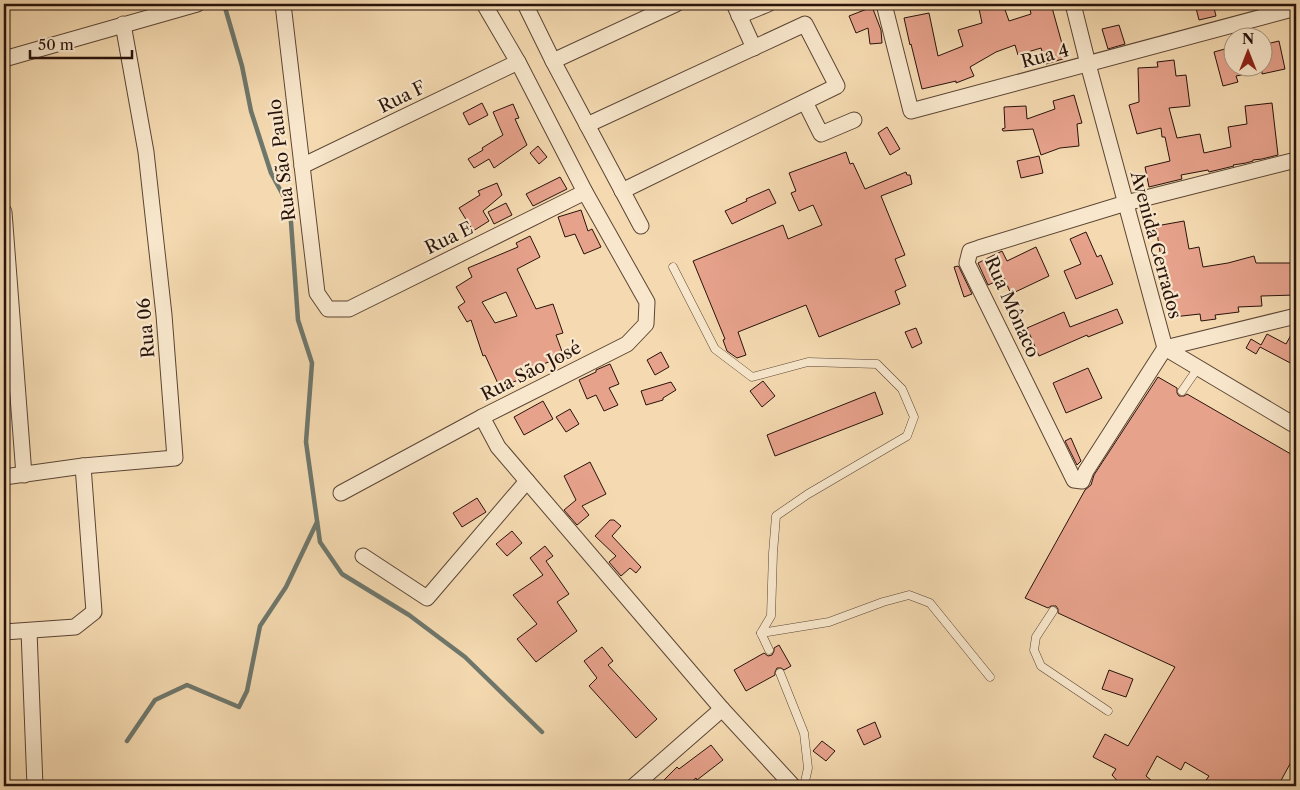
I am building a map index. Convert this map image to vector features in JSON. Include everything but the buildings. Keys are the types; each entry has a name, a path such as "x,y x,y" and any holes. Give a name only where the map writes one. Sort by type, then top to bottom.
{"street":[{"path":"4,59 193,4"},
{"name":"Rua São Paulo","path":"282,4 318,292 328,309"},
{"name":"Rua São José","path":"484,4 518,62 585,192 647,302 646,324 627,344 482,416 498,446 527,481 722,709 793,786"},
{"path":"525,4 553,61 641,226"},
{"path":"553,61 676,4"},
{"path":"754,48 737,10 768,4"},
{"name":"Rua 4","path":"884,4 912,111 1296,8"},
{"name":"Avenida Cerrados","path":"1073,4 1165,348"},
{"name":"Rua 06","path":"4,478 83,466 175,458 164,315 146,152 123,24"},
{"path":"587,125 805,24 837,86 622,191"},
{"name":"Rua F","path":"302,166 518,62"},
{"path":"805,102 820,134 854,120"},
{"name":"Rua Mônaco","path":"1165,348 1086,471 1082,481 1074,480 967,263 970,252 1126,203 1296,160"},
{"name":"Rua E","path":"328,309 348,309 585,192"},
{"path":"4,212 24,475"},
{"path":"1165,348 1296,316"},
{"path":"1165,348 1296,426"},
{"path":"341,494 482,416"},
{"path":"4,632 75,627 94,612 83,466"},
{"path":"363,556 427,598 527,481"},
{"path":"29,631 35,786"},
{"path":"634,786 722,709"}],"lane":[{"path":"673,267 715,349 752,377 808,362 877,364 902,389 914,417 907,436 808,494 776,516 771,616 761,633"},
{"path":"1182,391 1198,368"},
{"path":"761,633 829,622 883,602 909,595 930,603 990,677"},
{"path":"1054,611 1036,637 1034,650 1041,666 1108,711"},
{"path":"761,633 769,650"},
{"path":"780,672 804,732 808,768 804,786"}],"waterway":[{"path":"224,4 242,66 251,111 271,173 290,208 298,320 312,363 306,442 320,542 342,574 409,615 465,657 542,732"},
{"path":"127,741 155,700 187,685 239,707 247,691 260,626 286,587 317,522"}]}
